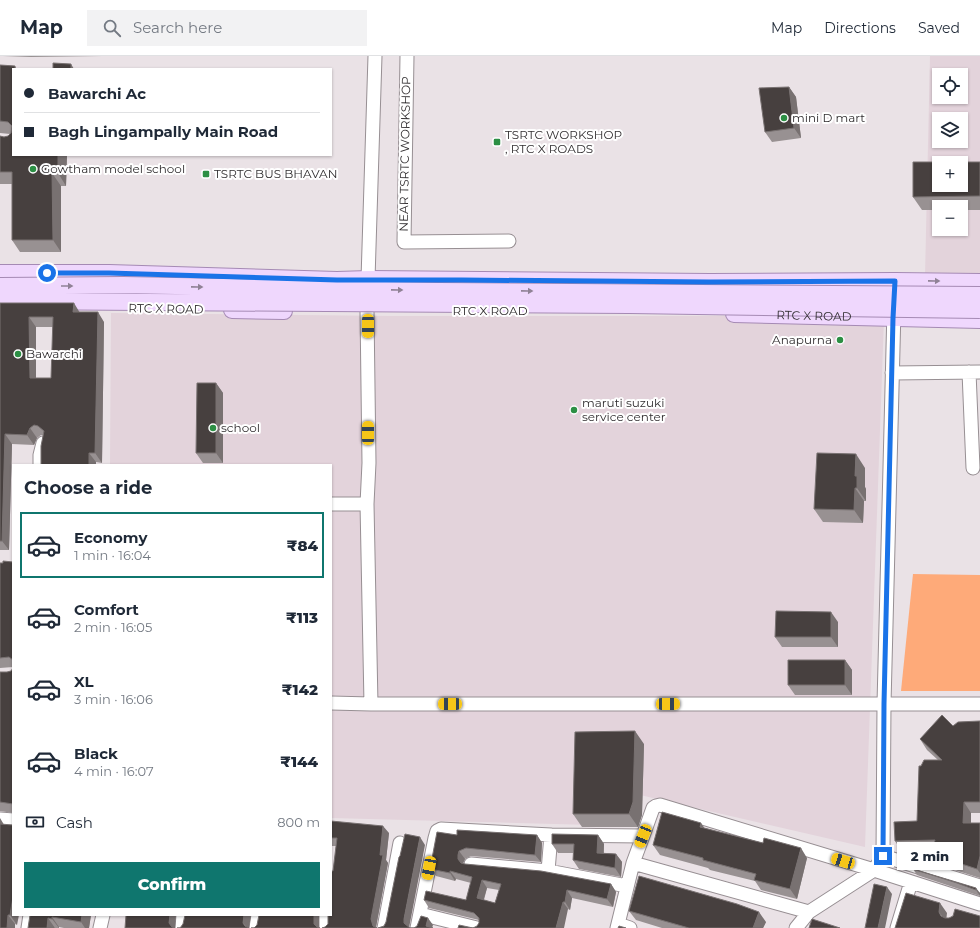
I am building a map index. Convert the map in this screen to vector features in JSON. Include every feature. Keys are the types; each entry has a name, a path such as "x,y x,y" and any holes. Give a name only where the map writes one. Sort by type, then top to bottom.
{"main road":[{"path":"0,273 109,273 337,280 980,282"},
{"path":"0,286 980,295"},
{"path":"0,301 622,305 980,310"},
{"name":"RTC X ROAD","path":"0,309 639,312 980,320"}],"street":[{"path":"371,704 367,504 369,463 367,311 375,56"},
{"name":"NEAR TSRTC WORKSHOP","path":"407,56 404,242 509,241"},
{"path":"796,928 809,912 874,870 883,856 884,704 895,281"},
{"path":"892,373 975,372 973,468"},
{"path":"40,464 40,455 43,443"},
{"path":"332,504 367,504"},
{"path":"332,703 980,704"},
{"path":"622,927 627,886 633,863 653,808 660,805 911,882 958,902 980,904"},
{"path":"0,818 12,820"},
{"path":"417,928 435,838 437,831 441,829 643,836"},
{"path":"548,871 551,834"},
{"path":"384,928 400,843"},
{"path":"883,856 980,886"},
{"path":"633,863 809,912"},
{"path":"471,864 548,871 627,886"},
{"path":"897,928 911,882"},
{"path":"420,914 477,928"},
{"path":"28,928 30,916"},
{"path":"100,928 103,916"},
{"path":"182,928 183,916"},
{"path":"256,928 258,916"},
{"path":"326,916 326,928"}],"shaded area":[{"path":"930,56 980,56 980,277 925,276"},
{"path":"111,313 392,316 761,316 884,319 865,847 640,795 629,826 332,818 332,464 110,464"},
{"path":"913,574 980,575 980,691 901,691"}],"building":[{"path":"53,63 71,64 71,68 53,68"},
{"path":"0,65 15,66 15,68 12,68 12,126 8,122 0,121"},
{"name":"mini D mart","path":"789,87 794,128 765,132 759,88"},
{"path":"12,126 12,156 58,156 58,173 52,173 53,240 12,240 12,172 0,172 0,136 8,136 11,133"},
{"path":"913,162 932,162 932,192 968,192 968,162 980,162 980,196 913,197"},
{"path":"0,303 74,303 73,312 98,312 95,453 89,453 89,464 41,464 41,446 44,431 38,426 34,425 30,428 27,435 5,434 2,541 0,541","holes":["29,317 53,317 51,378 30,378"]},
{"path":"197,383 216,383 216,453 196,453"},
{"path":"817,453 856,454 855,476 857,476 857,488 855,488 854,510 814,509"},
{"path":"3,561 12,562 12,659 9,657 0,658 0,563 3,563"},
{"path":"776,611 831,612 831,637 775,637"},
{"path":"788,660 845,660 845,685 788,685"},
{"path":"12,670 12,804 0,802 0,672 11,671"},
{"path":"942,715 953,726 958,722 980,721 980,802 964,802 963,823 980,823 980,856 977,869 931,854 935,840 895,841 894,822 917,821 919,766 921,766 924,760 942,760 920,739"},
{"path":"635,731 633,802 629,814 573,814 575,732"},
{"path":"662,812 701,823 700,827 763,843 764,838 801,848 790,889 754,880 756,874 653,845"},
{"path":"332,821 383,826 380,855 383,855 371,919 373,926 377,928 322,928 328,924 328,916 332,916 332,871 337,838 332,838"},
{"path":"0,824 12,825 12,903 10,915 8,915 7,928 0,928"},
{"path":"457,830 537,835 535,855 466,848 459,851 458,859 461,863 465,864 541,871 611,884 607,899 567,890 565,902 563,902 556,928 473,928 479,923 479,918 474,913 424,900 426,891 466,900 472,877 450,871 450,873 430,869 437,832 457,835","holes":["482,880 501,884 495,903 477,898"]},
{"path":"405,834 420,837 404,919 404,923 410,928 378,928 384,926 386,922"},
{"path":"552,834 598,835 597,853 616,854 615,868 573,860 574,844 552,844"},
{"path":"913,869 976,888 976,890 957,883"},
{"path":"639,876 737,904 759,912 753,928 689,928 629,911"},
{"path":"874,884 887,887 878,928 865,928"},
{"path":"906,893 940,903 939,912 941,916 945,918 953,916 955,909 980,916 980,928 895,928"},
{"path":"30,916 82,916 81,922 52,917 52,919 48,918 47,928 28,928"},
{"path":"126,916 170,916 169,923 175,928 125,928"},
{"path":"185,916 244,916 243,923 249,928 180,928 183,924"},
{"path":"259,916 314,916 314,924 320,928 254,928 257,925"},
{"path":"421,916 428,918 426,926 433,928 414,928 417,926"},
{"path":"812,919 840,928 809,928"},
{"path":"459,925 473,928 458,928"}],"place":[{"name":"mini D mart","path":"784,118"},
{"name":"TSRTC WORKSHOP , RTC X ROADS","path":"497,142"},
{"name":"Gowtham model school","path":"33,169"},
{"name":"TSRTC BUS BHAVAN","path":"206,174"},
{"name":"Anapurna","path":"840,340"},
{"name":"Bawarchi","path":"18,354"},
{"name":"maruti suzuki service center","path":"574,410"},
{"name":"school","path":"213,428"}],"route":[{"path":"47,273 109,273 337,280 710,282 895,281 884,704 883,856"}]}
